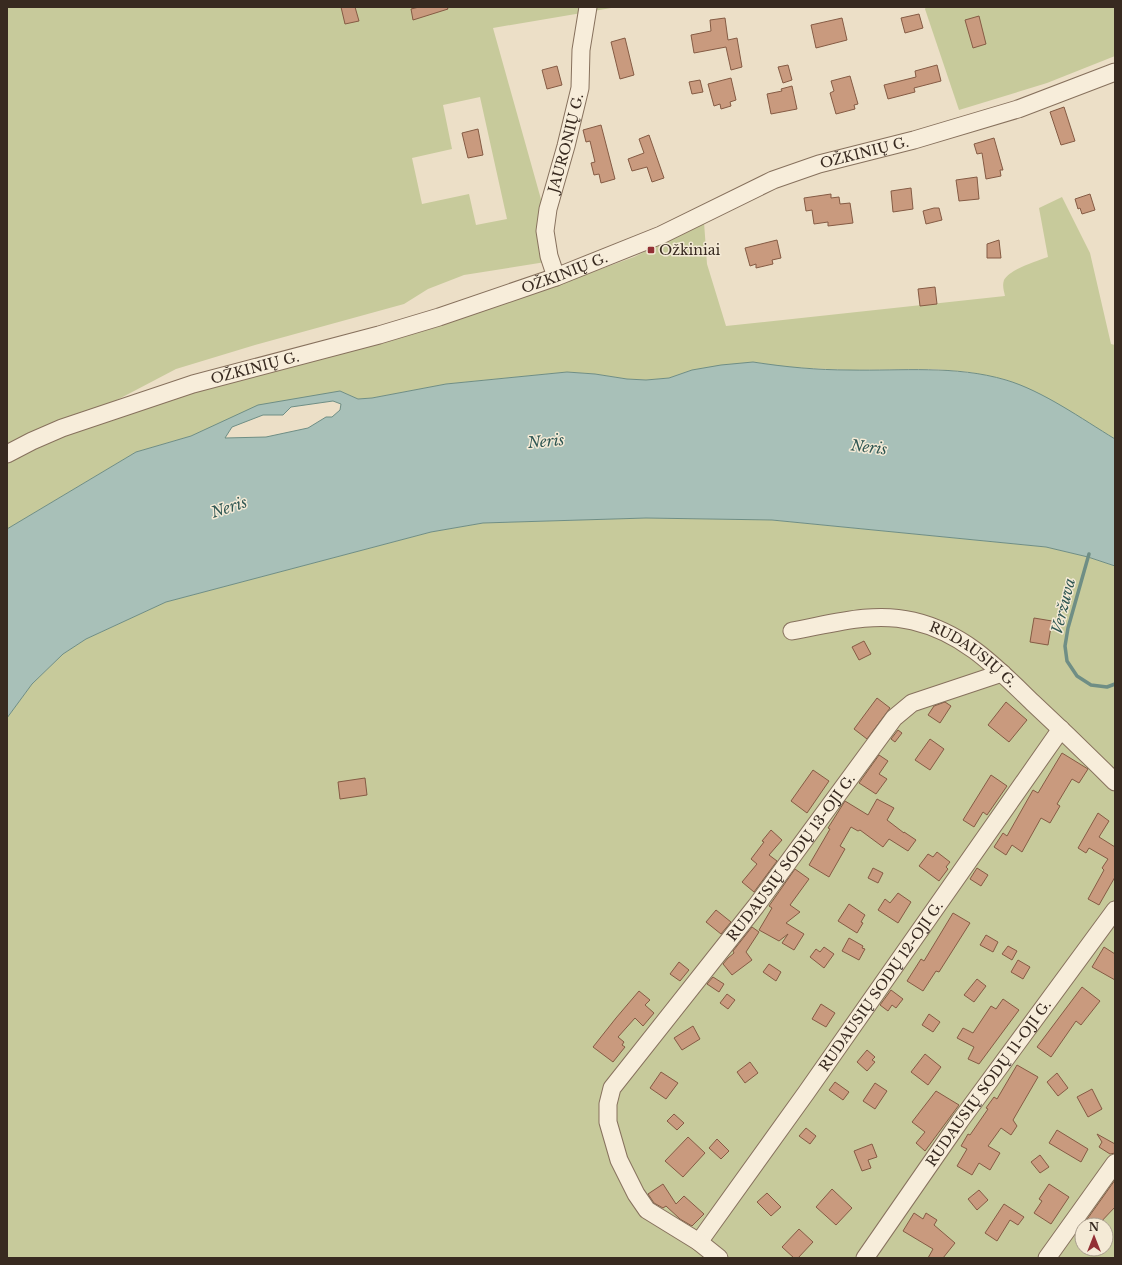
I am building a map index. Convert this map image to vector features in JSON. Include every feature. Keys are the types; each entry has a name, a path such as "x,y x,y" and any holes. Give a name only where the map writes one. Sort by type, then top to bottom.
{"street":[{"name":"JAURONIŲ G.","path":"556,277 549,256 545,231 548,209 566,146 580,88 580,50 588,7"},
{"name":"OŽKINIŲ G.","path":"7,454 62,428 193,384 379,335 440,317 556,277 661,235 773,180 820,164 914,140 1018,109 1115,72"},
{"name":"RUDAUSIŲ G.","path":"792,631 860,618 890,618 913,621 946,633 966,644 1002,673 1115,782"},
{"name":"RUDAUSIŲ SODŲ 13-OJI G.","path":"698,1242 648,1210 636,1194 619,1160 608,1122 608,1104 612,1088 756,906 894,718 912,703 1002,673"},
{"name":"RUDAUSIŲ SODŲ 12-OJI G.","path":"698,1242 801,1100 1061,729"},
{"name":"RUDAUSIŲ SODŲ 11-OJI G.","path":"865,1258 960,1120 1115,910"},
{"path":"1047,1258 1115,1163"},
{"path":"698,1242 718,1258"}],"green space":[{"path":"7,7 617,7 493,28 558,260 464,275 428,289 404,304 255,345 176,369 115,401 64,419 7,446","holes":["480,97 507,219 476,225 469,194 422,204 412,158 452,149 443,105"]},
{"path":"926,7 1115,7 1115,56 1047,83 959,110 925,9"},
{"path":"1062,197 1090,253 1111,344 1115,345 1115,439 1044,396 1007,380 969,372 933,369 849,370 787,367 753,362 692,370 669,378 646,380 567,372 446,384 372,398 358,399 340,391 219,424 191,436 136,452 7,529 7,463 48,442 92,424 176,397 308,362 540,291 634,257 704,222 707,264 726,326 1005,296 1003,284 1007,276 1024,266 1048,257 1039,208"},
{"path":"646,518 772,520 1046,547 1088,557 1115,566 1115,1258 7,1258 7,718 32,684 63,654 86,639 166,602 431,532 483,523"}],"water":[{"name":"Neris","path":"753,362 789,367 825,369 967,372 1006,380 1048,398 1115,439 1115,566 1088,557 1046,547 772,520 646,518 483,523 431,532 166,602 86,639 63,654 32,684 7,718 7,529 136,452 191,436 258,405 340,391 358,399 372,398 446,384 567,372 646,380 669,378 692,370","holes":["333,401 341,404 340,410 332,417 326,417 308,428 266,437 225,438 232,427 263,415 283,415 291,407"]}],"building":[{"path":"341,7 355,7 359,21 345,24"},
{"path":"419,7 447,7 448,9 413,20 411,9"},
{"path":"919,14 923,28 905,33 901,18"},
{"path":"979,16 986,44 973,48 965,20"},
{"path":"725,18 728,40 737,38 742,67 731,70 726,47 694,53 691,35 711,31 710,20"},
{"path":"842,18 847,40 816,48 811,25"},
{"path":"625,38 634,75 620,79 611,42"},
{"path":"788,65 792,80 783,83 778,67"},
{"path":"937,65 941,81 914,88 915,92 888,99 884,85 916,77 915,71"},
{"path":"557,66 562,85 547,89 542,70"},
{"path":"850,76 858,104 854,105 855,109 836,114 830,93 834,91 831,81"},
{"path":"731,78 736,100 730,102 731,106 721,109 720,104 714,106 708,84"},
{"path":"700,80 703,92 692,94 689,82"},
{"path":"792,86 797,109 771,114 767,94 782,91 781,89"},
{"path":"1064,107 1075,141 1061,145 1050,112"},
{"path":"601,125 615,179 601,183 599,174 594,175 591,163 595,162 590,141 586,142 583,130"},
{"path":"478,129 483,155 468,158 462,133"},
{"path":"649,135 664,178 652,182 647,167 632,171 628,159 644,153 639,139"},
{"path":"994,138 1003,170 1000,170 1001,176 986,179 982,153 977,154 974,144"},
{"path":"977,177 979,199 959,201 956,180"},
{"path":"911,188 913,209 893,212 891,191"},
{"path":"831,194 831,198 839,197 840,204 850,203 853,223 828,226 828,222 814,224 812,210 806,211 804,198"},
{"path":"1090,194 1095,210 1082,214 1080,208 1078,209 1075,199"},
{"path":"939,208 942,220 926,224 923,211"},
{"path":"777,240 781,258 772,260 773,264 756,268 756,264 750,266 745,248"},
{"path":"999,240 1001,258 987,258 987,244"},
{"path":"935,287 937,304 920,306 918,289"},
{"path":"1034,618 1052,621 1048,645 1030,642"},
{"path":"864,641 871,654 859,660 852,647"},
{"path":"877,698 890,708 867,739 854,729"},
{"path":"945,702 951,706 940,723 928,715 934,706"},
{"path":"1006,702 1027,720 1009,742 988,725"},
{"path":"898,730 902,733 895,742 891,739"},
{"path":"930,739 944,749 930,770 915,760"},
{"path":"1062,753 1088,769 1079,783 1072,779 1057,804 1060,806 1050,823 1041,818 1022,852 1012,845 1006,855 994,847 1003,833 1007,836 1033,790 1038,793"},
{"path":"879,755 888,761 879,774 887,779 876,794 859,783"},
{"path":"813,770 829,781 807,813 791,801"},
{"path":"991,775 1007,786 987,815 983,812 974,827 963,820"},
{"path":"365,778 367,795 340,799 338,782"},
{"path":"877,799 894,808 887,820 916,840 908,851 889,839 883,847 860,830 858,831 851,827 840,846 845,849 829,877 809,865 830,829 828,828 845,801 868,815"},
{"path":"1098,813 1109,821 1099,837 1115,847 1115,877 1099,905 1088,899 1104,870 1102,868 1108,859 1089,848 1086,853 1078,848"},
{"path":"771,830 782,840 769,855 777,861 754,892 742,882 757,864 751,859"},
{"path":"937,852 950,862 946,867 948,869 939,881 919,866 928,854 933,857"},
{"path":"873,868 883,873 878,883 868,878"},
{"path":"977,868 988,875 981,886 970,879"},
{"path":"795,869 809,879 790,905 800,912 786,923 804,934 794,950 782,943 788,934 779,941 759,930 772,908 769,906"},
{"path":"898,893 911,902 898,923 878,910 885,899 890,903"},
{"path":"849,904 865,915 861,922 863,923 857,933 838,921"},
{"path":"716,910 731,922 721,934 706,922"},
{"path":"953,913 970,923 939,972 936,971 923,991 907,981 921,959 924,961"},
{"path":"752,927 759,932 746,952 752,960 732,975 723,964 734,953 733,951"},
{"path":"986,935 998,942 993,952 980,945"},
{"path":"849,938 863,946 862,948 865,949 859,960 842,951"},
{"path":"1008,946 1017,951 1012,960 1002,954"},
{"path":"824,947 834,954 824,968 810,957 816,949 820,952"},
{"path":"1104,947 1115,954 1115,980 1092,967"},
{"path":"1018,960 1030,967 1023,979 1011,972"},
{"path":"679,962 689,970 680,981 670,974"},
{"path":"769,964 781,972 776,981 763,972"},
{"path":"713,977 724,984 719,992 707,984"},
{"path":"977,979 986,986 974,1002 964,995"},
{"path":"1082,987 1100,1001 1081,1025 1076,1021 1051,1057 1037,1047"},
{"path":"891,990 903,999 896,1008 892,1005 888,1011 880,1005"},
{"path":"639,991 650,1000 645,1005 654,1013 643,1026 635,1018 618,1037 624,1042 622,1045 625,1047 613,1062 593,1047"},
{"path":"727,994 735,1000 728,1009 720,1003"},
{"path":"1003,999 1019,1010 979,1064 968,1059 974,1047 957,1038 963,1028 973,1033 991,1006 996,1009"},
{"path":"821,1004 835,1013 826,1027 812,1019"},
{"path":"929,1014 940,1022 933,1032 922,1025"},
{"path":"693,1026 700,1039 682,1050 674,1038"},
{"path":"867,1050 875,1057 872,1060 875,1062 867,1071 857,1062"},
{"path":"925,1054 941,1067 928,1085 911,1072"},
{"path":"750,1062 758,1073 745,1083 737,1072"},
{"path":"1017,1065 1038,1077 1013,1120 1017,1126 1011,1135 1001,1128 988,1146 1000,1153 990,1170 979,1163 972,1175 957,1166 967,1149 961,1146 968,1134 970,1135 988,1109 986,1108 994,1097 997,1099"},
{"path":"661,1072 678,1083 666,1099 650,1088"},
{"path":"1057,1073 1068,1088 1058,1096 1047,1082"},
{"path":"835,1082 849,1092 843,1100 829,1090"},
{"path":"875,1083 887,1091 875,1109 863,1101"},
{"path":"1092,1089 1102,1109 1088,1117 1077,1097"},
{"path":"936,1091 959,1105 925,1151 916,1143 925,1132 912,1122"},
{"path":"674,1114 684,1123 677,1130 667,1121"},
{"path":"806,1128 816,1136 810,1144 799,1136"},
{"path":"1057,1130 1088,1149 1081,1162 1049,1143"},
{"path":"1097,1134 1115,1144 1115,1153 1110,1154 1099,1147 1102,1142"},
{"path":"688,1137 705,1153 683,1177 665,1161"},
{"path":"717,1139 729,1151 721,1159 709,1148"},
{"path":"872,1144 877,1157 868,1160 871,1168 862,1171 854,1151"},
{"path":"1040,1155 1049,1167 1040,1173 1031,1162"},
{"path":"1115,1180 1115,1207 1106,1217 1089,1217"},
{"path":"663,1184 676,1204 684,1196 704,1214 692,1226 680,1219 666,1206 663,1208 654,1203 648,1194"},
{"path":"1049,1184 1069,1197 1051,1224 1034,1213 1042,1201 1039,1199"},
{"path":"832,1189 852,1208 836,1225 816,1207"},
{"path":"979,1190 988,1200 977,1210 968,1199"},
{"path":"767,1193 781,1207 771,1216 757,1202"},
{"path":"1004,1204 1024,1217 1018,1225 1010,1220 997,1241 985,1233"},
{"path":"914,1213 923,1219 926,1213 937,1220 934,1225 955,1243 943,1258 928,1258 933,1249 903,1231"},
{"path":"799,1229 813,1242 798,1258 794,1258 782,1247"}],"waterway":[{"name":"Veržuva","path":"1089,554 1068,628 1065,646 1067,661 1077,676 1091,685 1107,687 1115,684"}],"place":[{"name":"Ožkiniai","path":"651,250"}]}
